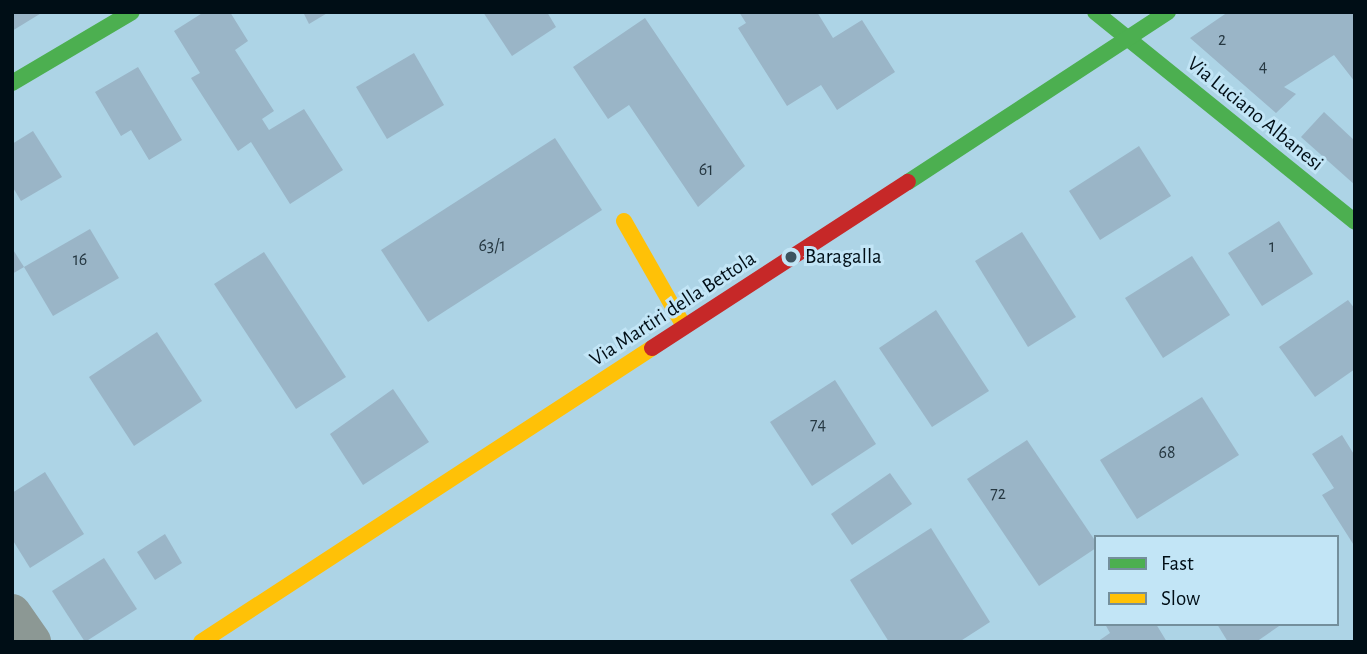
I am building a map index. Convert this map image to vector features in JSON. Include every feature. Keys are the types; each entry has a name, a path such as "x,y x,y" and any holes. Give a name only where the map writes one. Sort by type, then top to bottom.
{"main road":[{"path":"12,83 132,12"},
{"name":"Via Luciano Albanesi","path":"1095,12 1355,222"},
{"name":"Via Martiri della Bettola","path":"201,642 1168,12"},
{"path":"624,221 684,326"}],"street":[{"path":"12,613 32,642"}],"building":[{"path":"12,12 43,12 12,31"},
{"path":"204,12 230,12 248,41 235,50 274,111 262,119 269,130 304,109 343,170 290,204 251,142 238,151 191,78 200,73 174,31"},
{"path":"303,12 329,12 309,24"},
{"path":"483,12 547,12 556,27 512,56"},
{"path":"739,12 817,12 833,38 862,20 895,72 837,110 821,85 787,106 738,28 746,23"},
{"path":"1228,12 1355,12 1355,82 1334,55 1284,87 1296,94 1276,113 1190,38"},
{"path":"645,18 745,166 698,207 629,105 608,119 573,67"},
{"path":"414,53 444,105 387,139 356,87"},
{"path":"138,67 182,140 149,160 131,130 121,136 95,92"},
{"path":"1324,112 1355,141 1355,185 1301,137"},
{"path":"33,131 62,177 21,201 12,186 12,144"},
{"path":"555,138 602,210 428,322 381,250"},
{"path":"1139,146 1171,196 1100,240 1069,191"},
{"path":"1279,221 1313,274 1262,306 1228,253"},
{"path":"90,229 119,278 53,316 24,267"},
{"path":"1022,232 1076,317 1028,347 975,261"},
{"path":"12,248 24,267 12,274"},
{"path":"264,252 346,377 296,409 214,284"},
{"path":"1192,256 1230,315 1163,358 1125,298"},
{"path":"1348,300 1355,309 1355,369 1315,397 1279,347"},
{"path":"936,310 989,391 932,427 879,348"},
{"path":"157,332 202,401 134,446 89,377"},
{"path":"835,380 876,444 812,486 770,422"},
{"path":"393,389 429,442 363,485 330,434"},
{"path":"1202,397 1239,455 1137,519 1100,460"},
{"path":"1342,435 1355,456 1355,547 1322,495 1334,488 1312,454"},
{"path":"1027,440 1094,539 1094,549 1039,586 967,479"},
{"path":"45,472 84,534 30,568 12,539 12,493"},
{"path":"890,473 912,504 852,545 831,514"},
{"path":"931,528 990,622 959,642 889,642 850,580"},
{"path":"165,534 182,563 155,580 137,552"},
{"path":"104,558 137,609 85,642 52,591"},
{"path":"1106,626 1157,626 1167,642 1097,642 1110,633"},
{"path":"1218,626 1279,626 1256,642 1228,642"}],"traffic: fast":[{"path":"12,83 132,12"},
{"path":"1095,12 1355,222"},
{"path":"908,182 1168,12"}],"traffic: slow":[{"path":"624,221 684,326"},
{"path":"201,642 652,348"}],"traffic: jam":[{"path":"652,348 908,182"}],"place":[{"name":"Baragalla","path":"791,257"}]}
